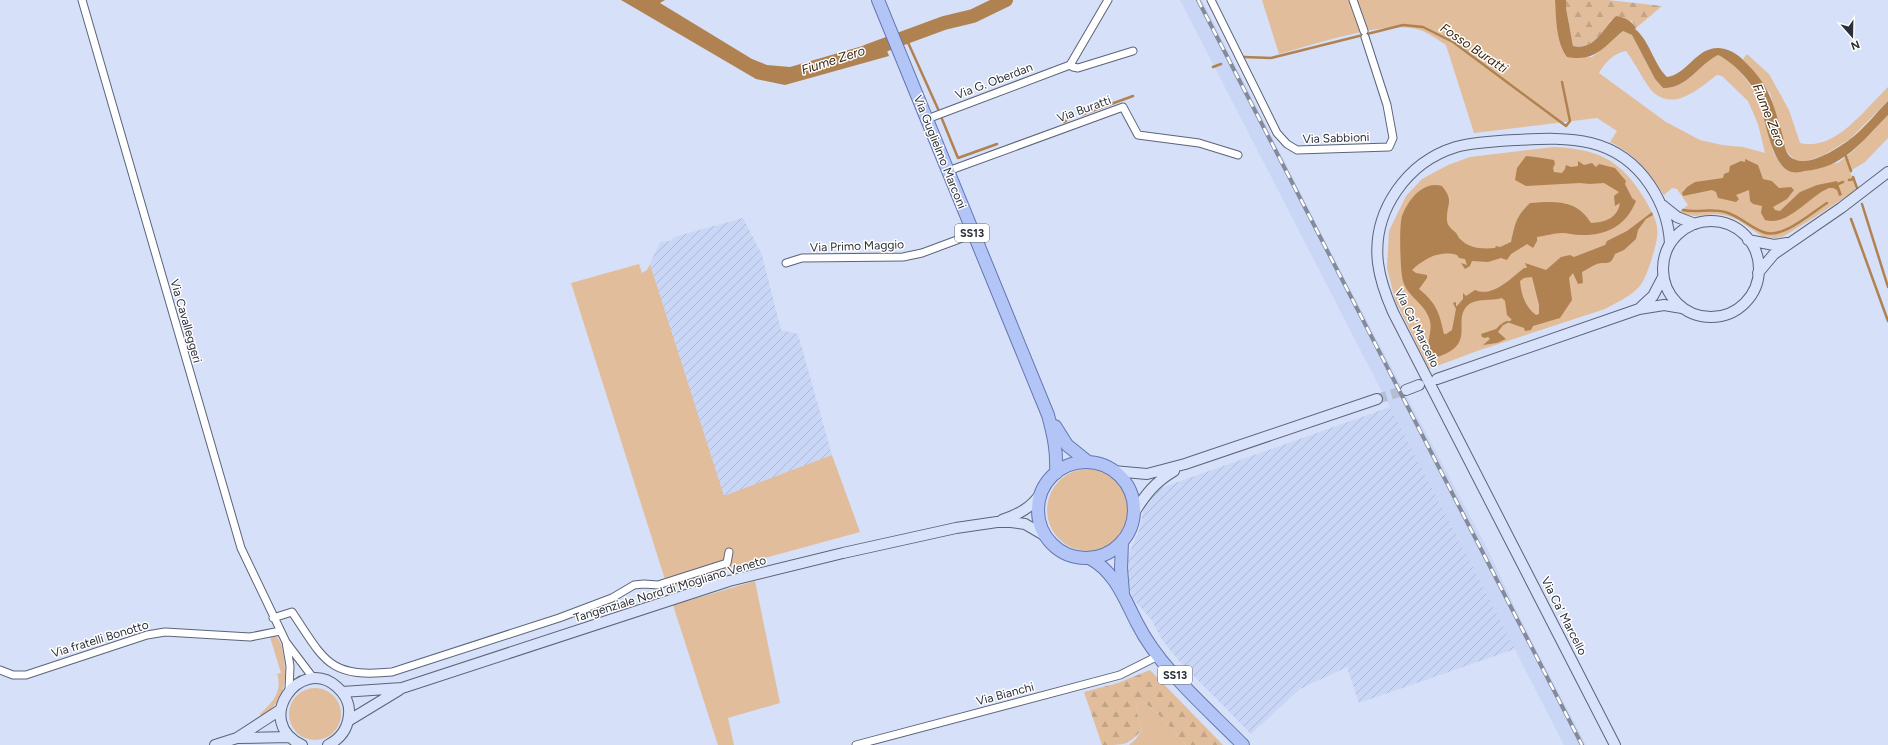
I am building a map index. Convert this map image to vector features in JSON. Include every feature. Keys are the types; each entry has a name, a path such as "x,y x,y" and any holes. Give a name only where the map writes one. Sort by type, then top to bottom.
{"main road":[{"name":"Via Guglielmo Marconi","path":"878,0 1048,415 1055,441 1057,456 1056,473"},
{"name":"Via Ca' Marcello","path":"1616,745 1393,312 1385,294 1379,273 1377,246 1380,229 1385,212 1393,196 1403,182 1418,167 1436,155 1467,145 1537,138 1574,139 1595,143 1615,152 1632,164 1646,180 1662,205 1669,226 1670,244 1664,260 1663,277 1670,294 1682,308"},
{"path":"1758,273 1774,254 1789,242 1832,215 1888,172"},
{"name":"Via Ca' Marcello","path":"1662,205 1677,217 1695,224"},
{"name":"Via Ca' Marcello","path":"1436,380 1639,309 1664,305 1682,308 1699,316 1708,317 1727,314 1742,305 1754,290 1758,273 1756,255 1748,240 1733,227 1715,222 1695,224 1686,229 1670,244"},
{"path":"1748,240 1774,245 1789,242"},
{"name":"Via Ca' Marcello","path":"1639,309 1652,296 1663,277"},
{"path":"1406,390 1419,385"},
{"path":"1114,471 1147,474 1184,464 1377,399"},
{"name":"Via Guglielmo Marconi","path":"1048,415 1067,445 1088,462"},
{"name":"Via Guglielmo Marconi","path":"1088,462 1099,464 1114,471 1122,478 1130,492 1134,513 1130,529 1122,542 1109,552 1089,558 1073,557 1051,544 1044,535 1038,516 1038,504 1046,483 1056,473 1072,464 1088,462"},
{"path":"1134,513 1145,494 1154,485 1184,464"},
{"name":"Tangenziale Nord di Mogliano Veneto","path":"997,522 1023,511 1036,501 1041,493"},
{"name":"Tangenziale Nord di Mogliano Veneto","path":"402,688 730,581 858,549 956,528 997,522 1023,524 1044,535"},
{"name":"Via Guglielmo Marconi","path":"1122,542 1120,568 1124,594"},
{"name":"Via Guglielmo Marconi","path":"1089,558 1097,562 1105,569 1124,594 1138,625 1156,657 1243,745"},
{"path":"302,745 290,737 282,725 280,710 289,690 301,682 314,679 325,680 335,685 342,692 347,702 348,721 340,740 328,745"},
{"path":"342,692 402,688"},
{"path":"348,721 402,688"},
{"path":"215,745 237,738 280,710"},
{"path":"237,738 290,737"}],"street":[{"name":"Via Cavalleggeri","path":"82,0 241,548 286,642"},
{"path":"1070,64 1108,0"},
{"name":"Via Sabbioni","path":"1211,0 1277,133 1286,144 1297,150 1389,147 1393,138 1387,105 1354,0"},
{"name":"Via G. Oberdan","path":"927,119 1070,64 1078,68 1133,50"},
{"name":"Via Buratti","path":"948,171 1123,107 1138,136 1199,142 1238,155"},
{"name":"Via Primo Maggio","path":"786,263 802,258 903,257 922,253 973,234"},
{"path":"274,618 292,612 313,646 327,661 342,670 366,674 392,672 565,615 612,598 634,585 644,584 658,586 728,562 729,552"},
{"name":"Via fratelli Bonotto","path":"0,670 13,675 26,674 147,635 164,632 250,637 280,631"},
{"path":"286,642 314,679"},
{"path":"286,642 290,666 289,690"},
{"name":"Via Bianchi","path":"856,745 1120,675 1156,657"}],"shaded area":[{"path":"1180,0 1202,0 1338,266 1488,550 1521,620 1586,745 1564,745"},
{"path":"743,218 762,255 781,330 798,334 832,455 724,497 650,264 660,242 670,241 674,237"},
{"path":"1390,407 1515,649 1359,703 1347,667 1300,689 1251,734 1179,661 1161,638 1151,619 1133,599 1125,574 1126,561 1140,528 1145,502 1158,489"}],"green space":[{"path":"1262,0 1555,0 1556,22 1559,38 1563,51 1567,57 1592,57 1623,31 1632,35 1655,79 1663,88 1679,85 1686,81 1711,59 1718,55 1727,60 1743,74 1759,101 1766,121 1773,151 1783,167 1838,163 1853,151 1888,115 1888,138 1865,162 1850,171 1856,190 1784,236 1776,238 1763,237 1738,220 1728,216 1717,214 1694,216 1678,213 1688,205 1677,189 1672,188 1664,195 1641,164 1627,152 1610,142 1617,131 1597,118 1474,133 1446,45 1420,30 1389,28 1370,30 1350,34 1279,54","holes":["1626,51 1651,90 1662,98 1671,100 1679,99 1695,91 1717,75 1722,76 1748,101 1758,124 1765,153 1743,147 1722,145 1700,140 1666,122 1599,73 1604,65 1614,56"]},
{"path":"1566,0 1608,0 1662,6 1636,28 1632,21 1611,20 1604,31 1595,40 1585,46 1579,47 1573,46 1566,8"},
{"path":"1747,54 1769,74 1789,110 1800,143 1813,144 1825,141 1837,135 1859,117 1888,87 1888,101 1850,139 1824,155 1804,162 1796,161 1786,151 1770,93 1743,59"},
{"path":"1554,147 1583,150 1607,159 1626,174 1644,198 1653,214 1657,226 1657,240 1643,282 1631,294 1605,309 1477,351 1429,369 1395,300 1387,268 1389,231 1406,196 1422,179 1448,165 1470,157"},
{"path":"639,264 642,273 647,270 650,264 724,496 832,455 860,532 750,562 668,589 571,283"},
{"path":"1088,469 1104,472 1117,481 1126,494 1129,510 1126,526 1117,539 1104,548 1088,551 1072,548 1059,539 1050,526 1047,510 1050,494 1059,481 1072,472"},
{"path":"755,581 780,703 728,718 734,745 718,745 673,605"},
{"path":"274,635 280,641 282,646 285,681 280,697 269,711 261,717 260,714 269,706 275,697 279,686 277,674 281,673 270,637"},
{"path":"1150,670 1223,745 1186,745 1158,714 1144,702 1138,704 1136,709 1142,730 1133,739 1125,743 1116,745 1102,745 1084,692 1118,683"},
{"path":"310,688 320,688 334,695 341,709 341,719 334,733 320,740 310,740 300,736 293,729 289,719 289,709 293,699 300,692"},
{"path":"1144,702 1158,714 1186,745 1129,745 1135,740 1142,730 1136,709 1138,704"}],"water":[{"path":"621,0 665,0 660,3 752,59 767,65 790,67 883,40 889,56 785,85 756,79"},
{"path":"1555,0 1566,0 1566,8 1573,46 1581,47 1593,42 1616,16 1630,21 1634,25 1636,28 1635,29 1644,40 1658,65 1667,77 1681,71 1698,56 1711,49 1724,49 1736,54 1756,74 1767,89 1783,135 1786,151 1792,158 1799,161 1808,161 1817,158 1849,140 1860,131 1888,101 1888,115 1861,143 1841,159 1818,169 1792,172 1785,168 1779,161 1774,151 1761,105 1755,91 1736,68 1724,58 1718,55 1711,59 1686,81 1679,85 1663,88 1655,79 1632,35 1623,31 1604,48 1592,55 1577,58 1567,57 1563,51 1559,38 1556,22"},
{"path":"1526,156 1554,160 1554,172 1562,173 1566,165 1571,167 1578,166 1578,161 1584,165 1592,163 1596,167 1599,164 1615,168 1626,181 1625,184 1632,198 1636,201 1627,217 1614,228 1598,234 1578,235 1556,233 1537,237 1537,241 1533,248 1527,244 1511,254 1507,260 1501,258 1488,262 1472,261 1470,266 1465,269 1461,263 1467,265 1465,259 1451,254 1439,254 1422,262 1412,270 1416,273 1427,275 1427,278 1419,289 1434,304 1441,320 1444,334 1452,330 1456,309 1453,303 1456,302 1457,306 1463,299 1463,293 1466,296 1475,290 1482,292 1495,289 1524,268 1527,268 1525,263 1546,270 1561,257 1570,255 1574,257 1605,245 1607,241 1627,231 1652,212 1653,215 1646,219 1638,230 1636,239 1624,250 1615,254 1610,262 1597,264 1582,272 1583,283 1578,284 1573,273 1569,278 1572,300 1560,318 1533,326 1531,330 1525,331 1524,328 1507,322 1512,320 1507,315 1505,301 1502,298 1475,301 1468,305 1463,311 1462,332 1457,346 1449,352 1437,357 1432,354 1429,346 1431,326 1427,313 1405,286 1401,268 1400,229 1402,216 1408,204 1417,193 1429,186 1442,186 1449,199 1447,222 1449,226 1460,239 1468,245 1481,248 1495,248 1496,246 1500,247 1511,242 1517,221 1522,212 1530,203 1564,203 1579,209 1591,223 1610,219 1616,213 1620,203 1615,206 1614,196 1619,192 1604,183 1526,186 1515,180 1517,168","holes":["1532,277 1539,305 1539,314 1536,315 1526,304 1521,291 1520,281 1524,278"]},
{"path":"1745,159 1758,165 1763,179 1772,181 1779,188 1791,187 1794,190 1787,199 1773,207 1775,210 1780,211 1800,192 1817,185 1837,181 1842,195 1839,196 1837,190 1829,188 1821,192 1790,215 1774,221 1765,220 1761,213 1762,206 1753,204 1750,201 1749,190 1736,195 1739,199 1736,202 1718,198 1716,192 1712,190 1683,196 1682,193 1687,187 1695,182 1723,178 1724,174 1729,172 1730,166 1741,161 1745,162"},
{"path":"1501,324 1503,325 1498,332 1506,339 1497,343 1483,345 1490,339 1488,337 1482,337 1481,334 1496,329"}],"waterway":[{"name":"Fiume Zero","path":"868,51 944,23 973,16 1006,0"},
{"name":"Fosso Buratti","path":"1244,57 1271,58 1403,25 1423,27 1453,42 1566,126 1570,121 1562,82"},
{"name":"Fosso Buratti","path":"906,38 938,109"},
{"name":"Fosso Buratti","path":"1213,67 1221,64"},
{"name":"Fosso Buratti","path":"1081,115 1133,96"},
{"name":"Fosso Buratti","path":"942,119 958,158 997,144"},
{"name":"Fosso Buratti","path":"1064,122 1069,119"},
{"path":"1845,154 1851,171"},
{"path":"1853,177 1857,188"},
{"path":"1849,180 1854,179"},
{"path":"1838,184 1843,182"},
{"path":"1683,210 1714,210 1725,212 1735,216 1758,230 1771,233 1787,229 1805,219 1827,203"},
{"path":"1862,204 1888,287"},
{"name":"Fosso Buratti","path":"1851,219 1888,321"},
{"path":"1503,324 1507,322"}],"tunnel":[{"path":"1377,399 1406,390"}],"railway":[{"path":"1198,0 1582,745"}]}
